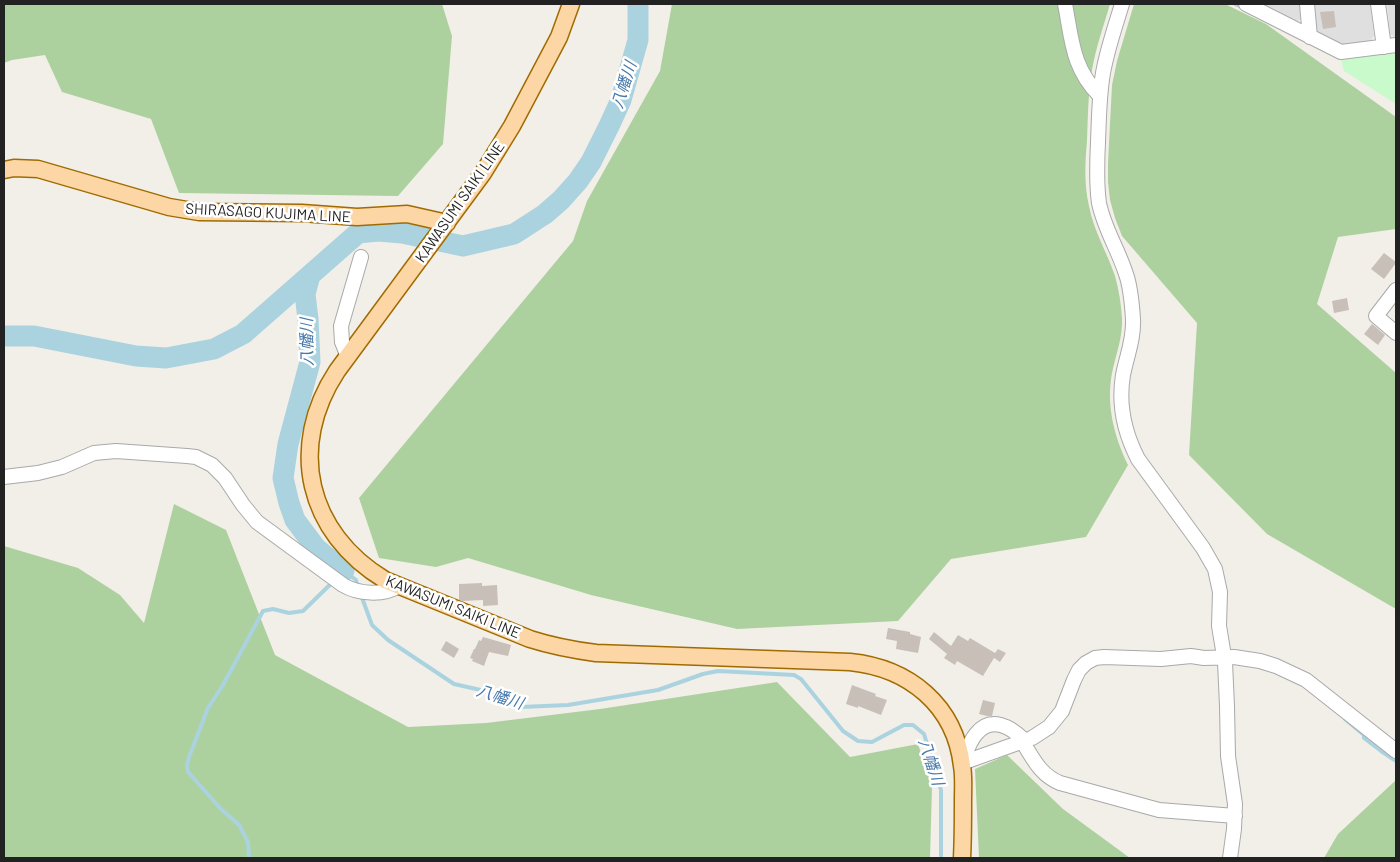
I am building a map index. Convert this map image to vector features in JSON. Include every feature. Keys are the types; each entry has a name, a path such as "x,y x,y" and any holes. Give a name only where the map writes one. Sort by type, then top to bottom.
{"main road":[{"name":"KAWASUMI SAIKI LINE","path":"571,4 556,43 512,126 483,173 325,391 312,426 310,457 313,487 323,515 334,535 349,553 372,572 399,586 551,646 596,653 850,662 878,667 903,677 926,694 935,704 951,727 956,740 962,762 963,780 962,858"},
{"name":"SHIRASAGO KUJIMA LINE","path":"4,170 20,168 38,169 169,206 199,212 312,213 357,217 407,214 446,224"}],"street":[{"path":"1064,4 1079,67 1090,86 1100,96"},
{"path":"1122,4 1103,71 1097,162 1099,202 1104,222 1126,272 1133,317 1132,340 1123,376 1121,405 1123,419 1138,459 1203,548 1215,569 1220,592 1219,635 1229,657 1227,747 1235,804 1230,858"},
{"path":"1246,4 1341,52 1390,46 1378,4"},
{"path":"1306,4 1310,37"},
{"path":"348,357 342,342 341,326 361,257"},
{"path":"1396,290 1376,316 1396,332"},
{"path":"4,477 62,467 94,453 105,451 196,458 212,465 219,471 257,522 347,587 366,592 383,593 399,586"},
{"path":"962,762 1041,733 1057,720 1080,670 1094,658 1104,656 1161,659 1191,656 1204,658 1229,657 1260,661 1276,666 1306,680 1396,751"},
{"path":"962,762 976,732 984,726 1004,725 1015,732 1023,741 1044,774 1051,780 1159,810 1235,816"}],"shaded area":[{"path":"1256,4 1301,4 1303,19 1293,22"},
{"path":"1311,4 1370,4 1374,36 1368,44 1341,47 1322,37 1314,29"},
{"path":"1387,4 1396,4 1396,38 1390,34"}],"green space":[{"path":"4,4 442,4 452,36 443,144 398,196 179,193 151,119 62,92 45,55 4,63"},
{"path":"672,4 1110,4 1096,53 1091,79 1086,182 1091,215 1115,276 1120,297 1121,332 1112,373 1110,397 1115,432 1128,465 1086,537 951,559 898,621 737,629 591,595 468,558 436,567 379,558 359,498 573,241 587,201 660,71"},
{"path":"1134,4 1225,4 1266,24 1396,117 1396,229 1338,237 1317,304 1396,373 1396,609 1267,534 1189,455 1197,323 1122,236 1110,200 1108,163 1112,85"},
{"path":"1396,53 1396,104 1344,71 1340,57 1344,59"},
{"path":"174,504 226,530 275,655 408,727 486,723 600,709 777,682 850,757 918,744 932,787 930,858 4,858 4,546 78,568 120,595 144,623"},
{"path":"1007,755 1063,809 1130,858 979,858 975,769"},
{"path":"1396,780 1396,858 1324,858 1338,834"}],"building":[{"path":"1334,11 1336,27 1323,29 1320,12"},
{"path":"1384,253 1396,263 1384,279 1371,269"},
{"path":"1347,298 1349,310 1334,313 1332,301"},
{"path":"1372,324 1385,335 1378,345 1364,334"},
{"path":"482,583 482,586 497,585 498,605 483,606 483,600 459,600 459,584"},
{"path":"888,628 910,632 910,634 921,637 918,653 896,649 897,641 886,639"},
{"path":"934,632 951,646 958,635 968,641 970,638 995,653 998,649 1006,653 1000,662 994,658 983,676 957,661 955,665 944,658 947,654 929,639"},
{"path":"483,637 511,645 508,656 489,652 484,666 472,661 473,659 470,658 474,649"},
{"path":"446,641 459,649 454,658 441,650"},
{"path":"852,685 887,700 881,715 858,706 858,708 846,704"},
{"path":"983,700 995,703 992,716 979,714"}],"waterway":[{"name":"八幡川","path":"4,336 34,336 136,356 166,358 214,349 243,334 358,233 378,231 402,233 463,246 514,234 545,214 561,200 578,181 591,162 621,100 638,40 638,4"},
{"path":"1235,4 1244,8"},
{"name":"八幡川","path":"310,275 305,294 310,362 288,444 283,478 295,520 316,548 344,571"},
{"path":"249,858 248,842 239,825 221,809 188,772 189,757 208,708 223,685 263,611 273,609 289,613 303,611 344,571 356,580 358,588"},
{"name":"八幡川","path":"361,595 372,625 388,640 454,684 485,691 521,707 568,705 658,690 703,674 718,671 794,675 801,679 843,731 858,741 872,742 904,725 913,725 924,734 941,790 941,858"},
{"path":"1345,719 1364,735 1364,738 1396,761"}]}
